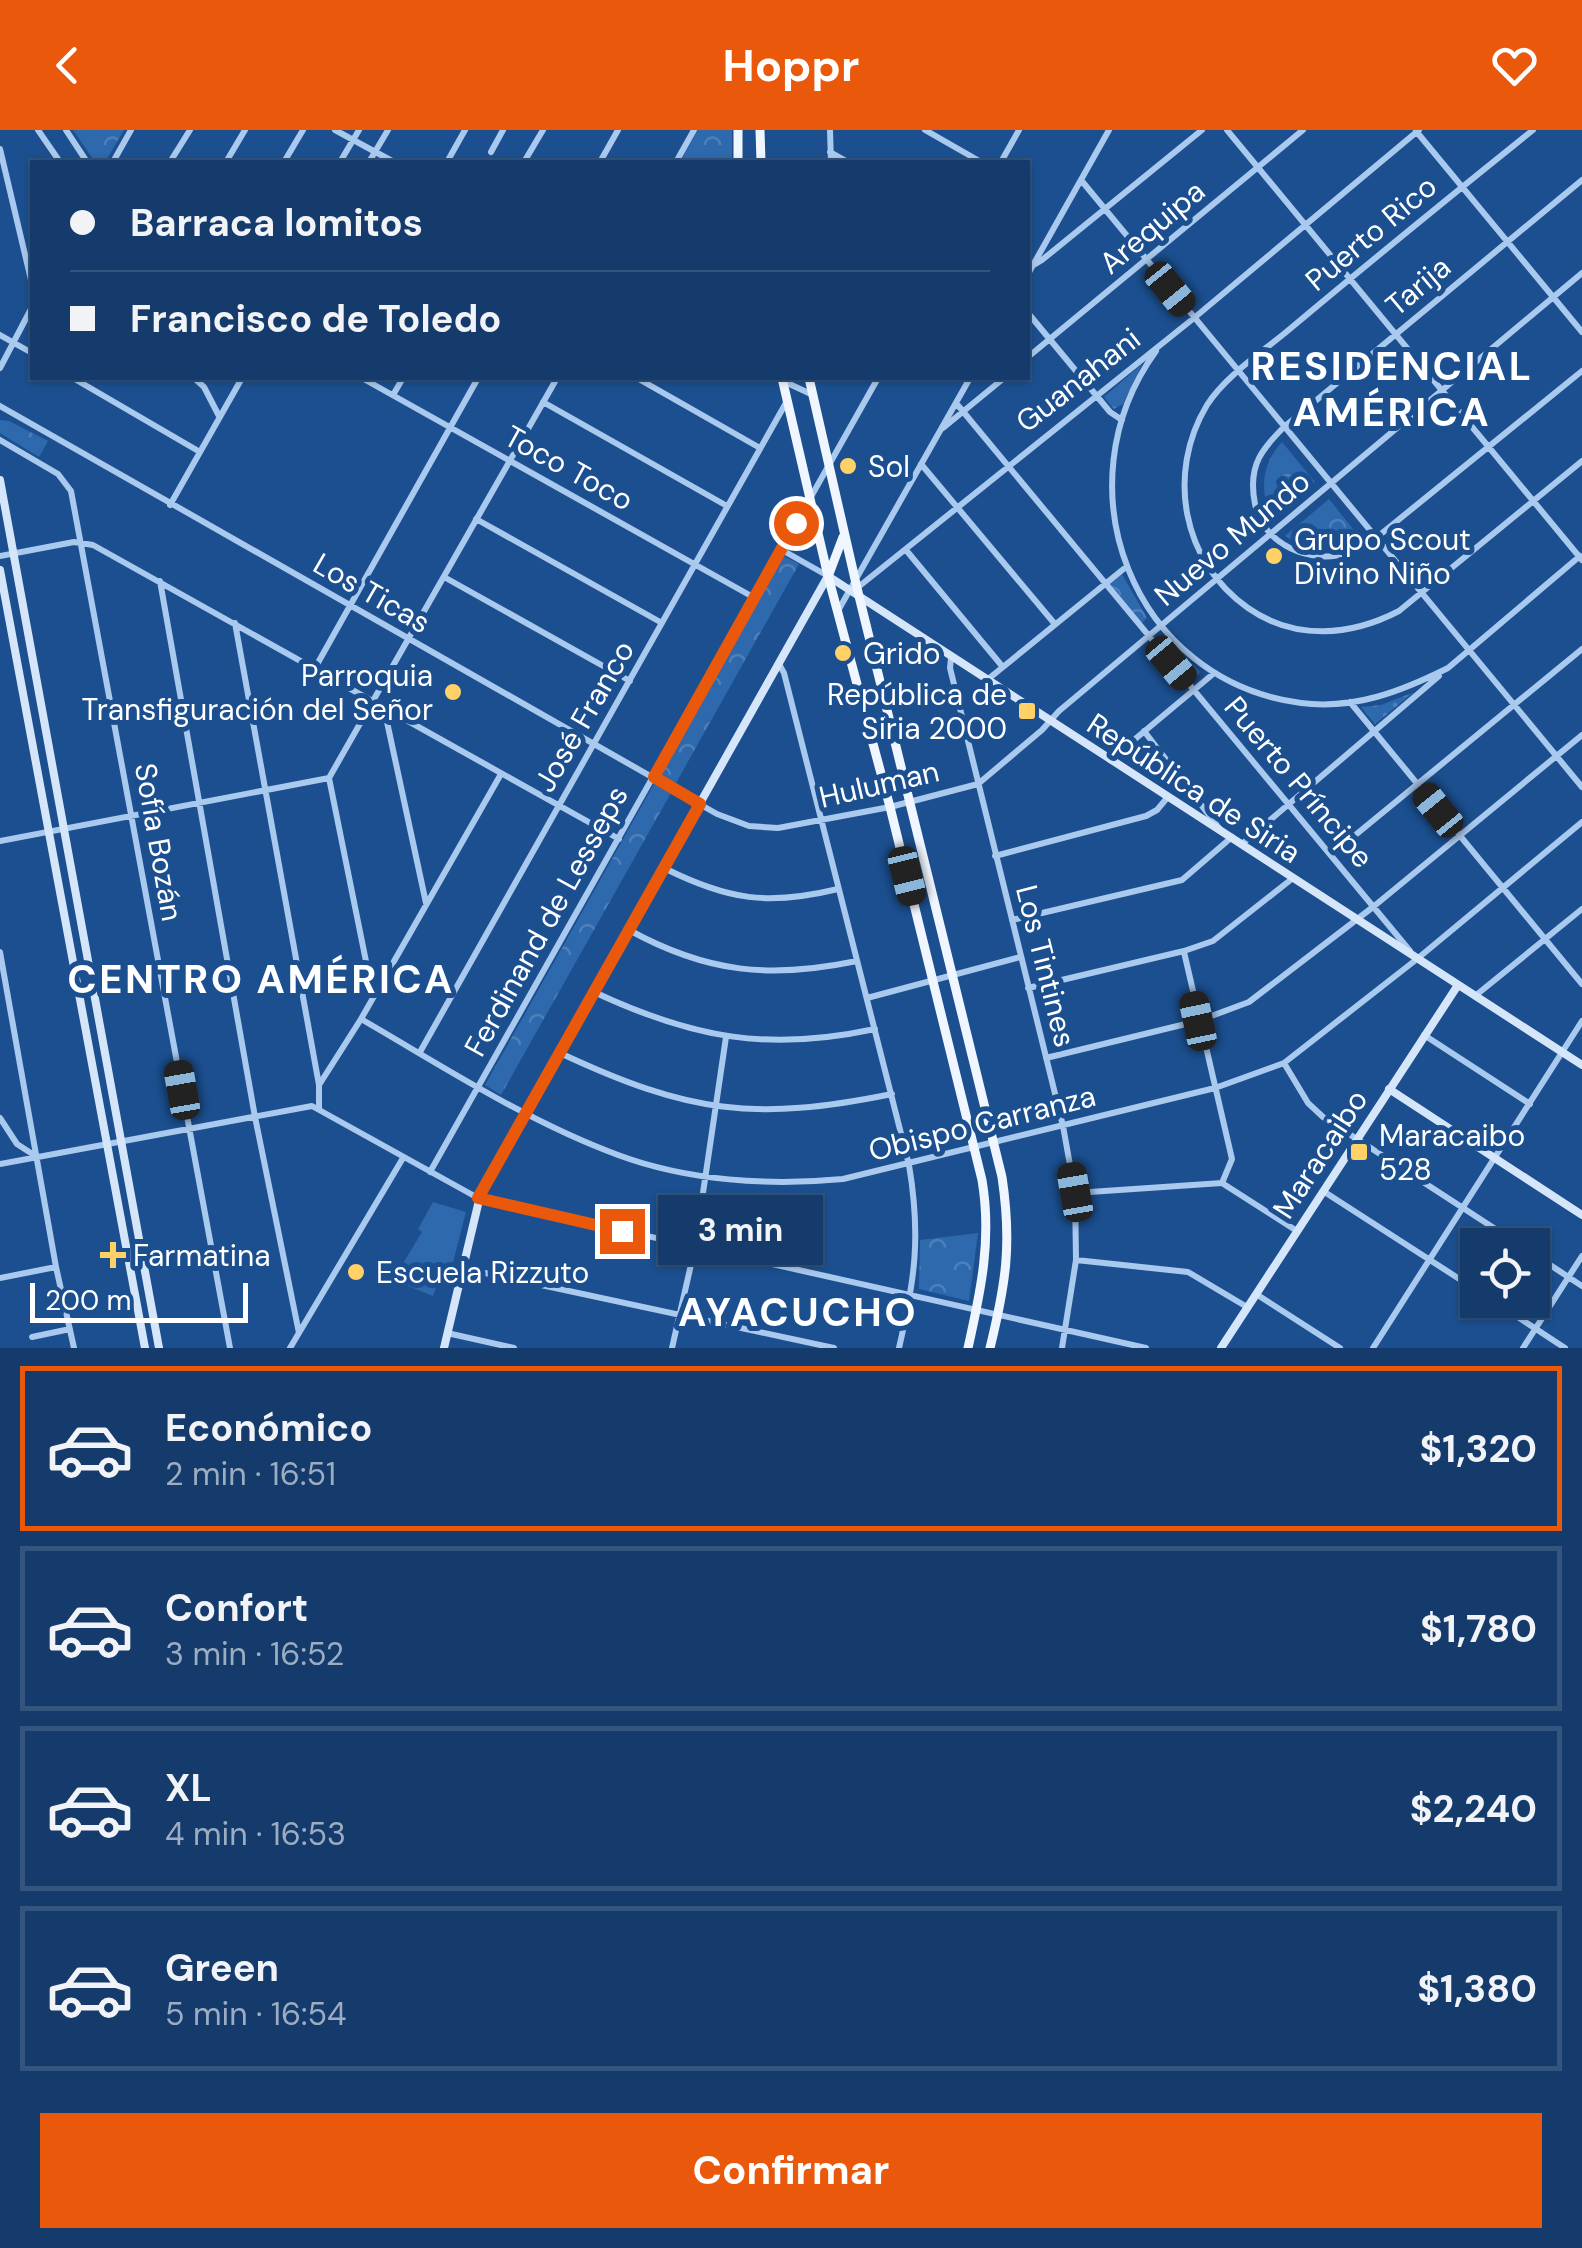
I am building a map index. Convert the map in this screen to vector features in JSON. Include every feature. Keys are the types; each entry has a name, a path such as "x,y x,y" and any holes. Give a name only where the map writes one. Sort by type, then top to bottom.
{"main road":[{"path":"738,130 738,160"},
{"path":"760,130 761,160"},
{"path":"782,380 975,1148 988,1223 986,1259 968,1348"},
{"path":"810,380 855,588 995,1143 1010,1244 990,1348"},
{"path":"0,480 159,1348"},
{"path":"444,1348 478,1198 828,576 845,530"},
{"path":"0,570 145,1348"},
{"name":"República de Siria","path":"828,576 855,588 986,681 1582,1065"},
{"name":"Maracaibo","path":"1221,1348 1458,985"},
{"path":"1390,1090 1582,1215"}],"street":[{"path":"38,130 59,160"},
{"path":"66,130 86,160"},
{"path":"114,160 131,130"},
{"path":"171,160 190,130"},
{"path":"227,160 245,130"},
{"path":"285,160 302,130"},
{"path":"335,130 390,160"},
{"path":"341,160 359,130"},
{"path":"370,160 388,130"},
{"path":"448,160 465,130"},
{"path":"491,152 504,130"},
{"path":"525,160 543,130"},
{"path":"601,160 618,130"},
{"path":"677,160 694,130"},
{"path":"830,130 831,160"},
{"path":"924,130 977,160"},
{"path":"1002,160 1019,130"},
{"path":"1030,265 1109,130"},
{"path":"1030,265 1202,130"},
{"path":"1227,130 1581,557 1242,844"},
{"name":"Arequipa","path":"1030,355 1304,130"},
{"name":"Puerto Rico","path":"1216,580 1191,532 1186,510 1184,473 1188,449 1206,408 1240,372 1350,278 1533,130"},
{"path":"1416,131 1582,332"},
{"name":"Guanahani","path":"855,588 1194,318 1416,131"},
{"path":"0,149 30,276"},
{"path":"830,152 844,160"},
{"path":"1081,180 1582,787"},
{"name":"Tarija","path":"1271,536 1258,516 1253,485 1260,456 1284,427 1582,180"},
{"name":"Nuevo Mundo","path":"1049,722 1582,273"},
{"path":"0,368 30,311"},
{"path":"1030,316 1113,416 1122,420"},
{"path":"0,335 30,353"},
{"path":"1163,342 1143,372 1122,420 1110,489 1117,539 1126,567 1162,625 1212,674 1277,698 1304,703 1350,702 1395,693 1448,668"},
{"path":"1271,536 1304,554 1348,553 1376,538 1582,371"},
{"path":"77,380 200,452"},
{"path":"197,380 220,417"},
{"path":"170,504 241,380"},
{"name":"Toco Toco","path":"366,380 754,597"},
{"path":"393,395 402,380"},
{"path":"315,668 477,380"},
{"path":"374,998 329,778 556,380"},
{"path":"641,380 760,448"},
{"path":"785,380 814,396"},
{"name":"Ferdinand de Lesseps","path":"430,1172 877,380"},
{"path":"838,609 855,588 969,380"},
{"path":"938,432 1002,380"},
{"name":"José Franco","path":"420,1052 788,400"},
{"path":"543,402 727,506"},
{"name":"Puerto Príncipe","path":"956,403 1417,959"},
{"name":"Los Ticas","path":"0,406 700,804"},
{"name":"Los Ticas","path":"0,414 23,420"},
{"name":"Sofía Bozán","path":"0,440 68,482 230,1348"},
{"path":"1216,580 1262,617 1314,632 1373,623 1422,594 1582,461"},
{"path":"921,464 1054,622"},
{"path":"476,519 662,624"},
{"path":"0,556 81,542 235,622 619,839"},
{"name":"República de Siria","path":"782,550 828,576"},
{"path":"906,550 1002,666"},
{"path":"986,681 1126,567"},
{"path":"444,577 630,682"},
{"path":"160,581 298,1332"},
{"path":"235,622 319,1085 319,1108"},
{"path":"1330,855 1582,649"},
{"name":"Los Tintines","path":"952,658 950,668 1064,1126 1075,1192 1076,1260 1062,1348"},
{"path":"779,664 909,1165 917,1238 899,1348"},
{"path":"1109,760 1212,674"},
{"path":"1350,702 1582,984"},
{"path":"384,708 426,904"},
{"name":"Huluman","path":"700,804 749,826 778,828 910,802 978,784 1049,722"},
{"path":"1144,731 1220,830"},
{"path":"1046,1058 1198,1021 1249,1002 1374,907 1582,735"},
{"path":"319,1085 362,1020 501,774"},
{"path":"0,840 329,778"},
{"path":"994,856 1146,816 1168,798"},
{"name":"Obispo Carranza","path":"362,1020 527,1112 618,1155 706,1176 844,1179 1214,1088 1284,1063 1582,822"},
{"path":"1012,920 1182,880 1232,837"},
{"path":"664,868 723,893 762,900 794,899 838,889"},
{"path":"1028,988 1184,952 1222,936 1292,878"},
{"path":"1475,996 1582,909"},
{"path":"629,930 684,956 741,970 796,972 857,961"},
{"path":"0,952 74,1348"},
{"path":"1184,952 1232,1159 1222,1183"},
{"path":"867,998 1020,957"},
{"path":"594,992 662,1022 726,1038 798,1042 875,1029"},
{"path":"1374,1348 1582,1021"},
{"path":"1424,1035 1530,1104"},
{"path":"672,1348 695,1248 726,1038"},
{"path":"560,1053 642,1089 717,1107 802,1109 892,1094"},
{"path":"1284,1063 1308,1103 1494,1228"},
{"path":"0,1164 308,1106 319,1108 478,1198 1146,1348"},
{"path":"0,1118 17,1144 38,1158"},
{"path":"290,1348 402,1158"},
{"path":"1075,1192 1222,1183 1297,1231"},
{"path":"1324,1191 1460,1279"},
{"path":"1523,1348 1582,1256"},
{"path":"1076,1260 1188,1272 1247,1308"},
{"path":"1550,1265 1582,1286"},
{"path":"0,1278 56,1267"},
{"path":"462,1268 834,1348"},
{"path":"1256,1294 1340,1348"},
{"path":"1520,1318 1566,1348"},
{"path":"32,1337 70,1329"},
{"path":"448,1334 514,1348"}],"green space":[{"path":"73,130 124,130 106,160 94,160"},
{"path":"698,130 732,130 732,160 681,160"},
{"path":"1142,364 1123,404 1114,409 1104,397"},
{"path":"0,420 48,441 39,457 0,433"},
{"path":"1282,442 1315,482 1271,518 1264,478"},
{"path":"1329,499 1361,539 1342,548 1323,550 1285,536"},
{"path":"780,554 799,564 676,783 660,774"},
{"path":"1122,574 1147,618 1141,624 1109,584"},
{"path":"1160,635 1201,672 1190,682 1161,642"},
{"path":"1414,692 1375,724 1361,707 1381,705"},
{"path":"654,784 671,793 501,1095 485,1085"},
{"path":"433,1202 466,1212 452,1266 445,1264 433,1296 393,1280 422,1232 418,1229"},
{"path":"978,1233 969,1301 919,1289 920,1240"}],"place":[{"name":"Sol","path":"848,466"},
{"name":"Grupo Scout Divino Niño","path":"1274,556"},
{"name":"Grido","path":"843,653"},
{"name":"Parroquia Transfiguración del Señor","path":"453,692"},
{"name":"República de Siria 2000","path":"1027,711"},
{"name":"Maracaibo 528","path":"1359,1152"},
{"name":"Farmatina","path":"113,1255"},
{"name":"Escuela Rizzuto","path":"356,1272"}],"district":[{"name":"RESIDENCIAL AMÉRICA","path":"1392,389"},
{"name":"CENTRO AMÉRICA","path":"261,979"},
{"name":"AYACUCHO","path":"798,1312"}],"route":[{"path":"622,1231 478,1198 700,804 654,777 796,523"}]}
